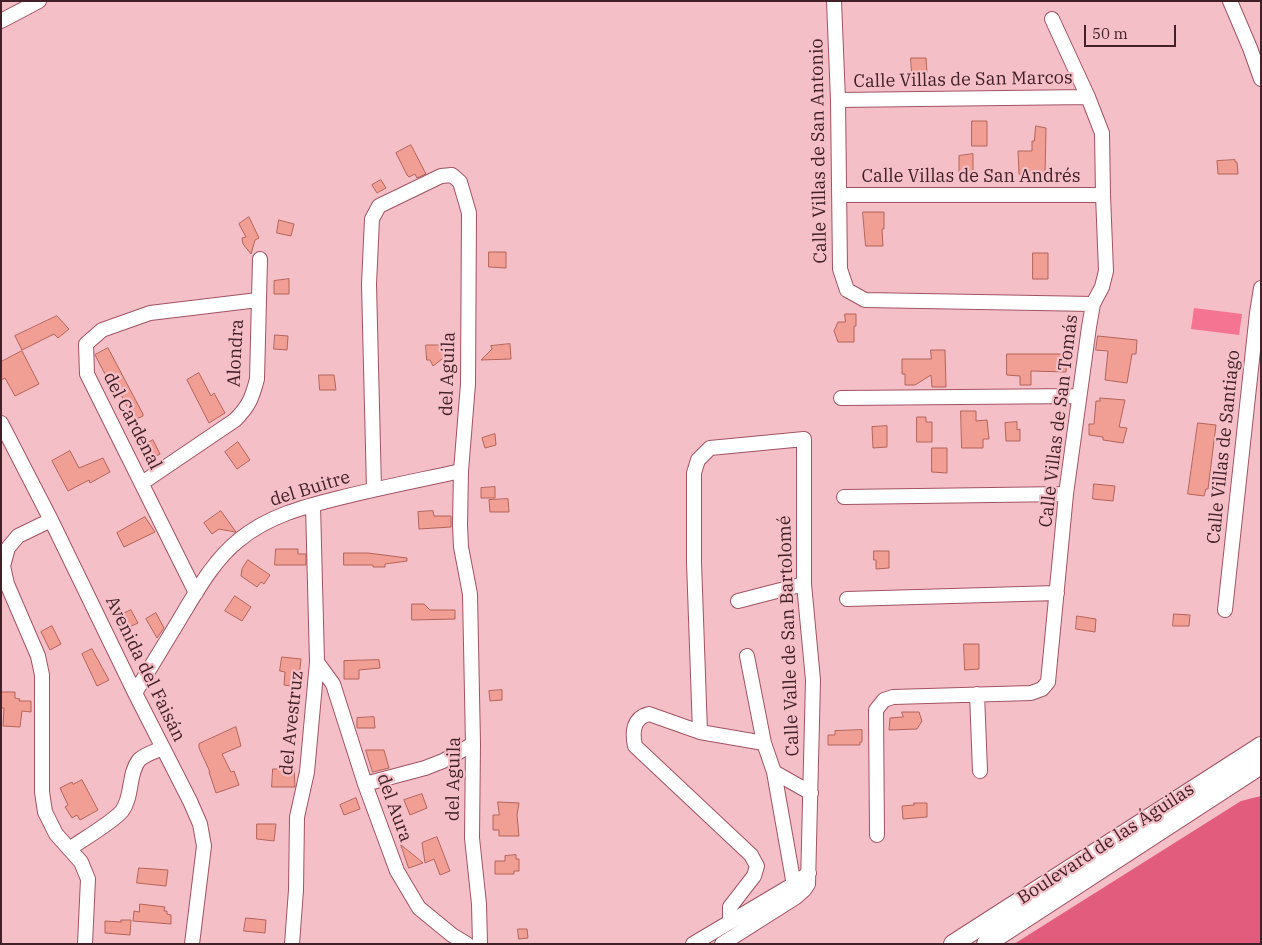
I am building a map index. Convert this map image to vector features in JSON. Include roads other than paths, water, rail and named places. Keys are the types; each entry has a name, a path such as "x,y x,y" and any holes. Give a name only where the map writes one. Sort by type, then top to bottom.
{"main road":[{"name":"Boulevard de las Águilas","path":"953,944 1261,746"},
{"name":"Boulevard de las Águilas","path":"986,944 1261,764"}],"street":[{"path":"1,21 39,1"},
{"name":"Calle Villas de San Antonio","path":"834,1 838,100 840,270 847,290 865,300 1093,304"},
{"path":"1230,1 1261,79"},
{"name":"Calle Villas de San Tomás","path":"977,694 1031,693 1042,689 1048,682 1066,494 1079,396 1093,304 1102,287 1106,270 1102,133 1088,97 1052,19"},
{"name":"Calle Villas de San Marcos","path":"838,100 1088,97"},
{"name":"del Aguila","path":"374,489 369,284 372,219 379,206 441,176 452,175 460,182 469,213 468,384 461,471 461,547 470,594 473,744 472,838 479,904 480,944"},
{"name":"Calle Villas de San Andrés","path":"840,195 1103,195"},
{"name":"Alondra","path":"142,483 235,420 247,407 252,398 257,380 260,259"},
{"name":"Calle Villas de Santiago","path":"1225,610 1261,288"},
{"name":"del Cardenal","path":"196,593 87,374 86,344 102,330 150,313 258,300"},
{"path":"841,398 1079,396"},
{"name":"Avenida del Faisán","path":"1,423 51,520 200,824 204,846 192,944"},
{"name":"Calle Valle de San Bartolomé","path":"700,732 694,562 694,473 698,460 710,448 804,439 804,584 813,680 809,873 798,890"},
{"name":"del Buitre","path":"135,693 196,593 219,561 237,541 257,526 283,513 374,489 461,471"},
{"path":"844,497 1066,494"},
{"name":"del Avestruz","path":"292,944 296,890 297,817 307,772 317,662 313,505"},
{"path":"51,520 18,536 8,548 3,566 7,584 38,656 42,675 42,792 45,812 56,834 81,862 88,879 85,944"},
{"path":"738,601 804,584"},
{"path":"847,599 1057,593"},
{"path":"748,656 764,743 774,772 798,890"},
{"name":"del Aura","path":"317,662 332,684 365,784 397,871 419,908 452,935 467,944"},
{"path":"877,834 876,710 884,700 893,696 977,694 980,771"},
{"path":"730,921 730,907 754,876 757,866 751,855 635,746 632,734 636,721 642,716 649,714 700,732 764,743"},
{"path":"365,784 425,768 443,761 473,744"},
{"path":"69,849 118,815 129,798 134,770 139,760 163,748"},
{"path":"774,772 811,793"},
{"path":"693,944 730,921 798,890"},
{"path":"722,944 798,890"}]}
